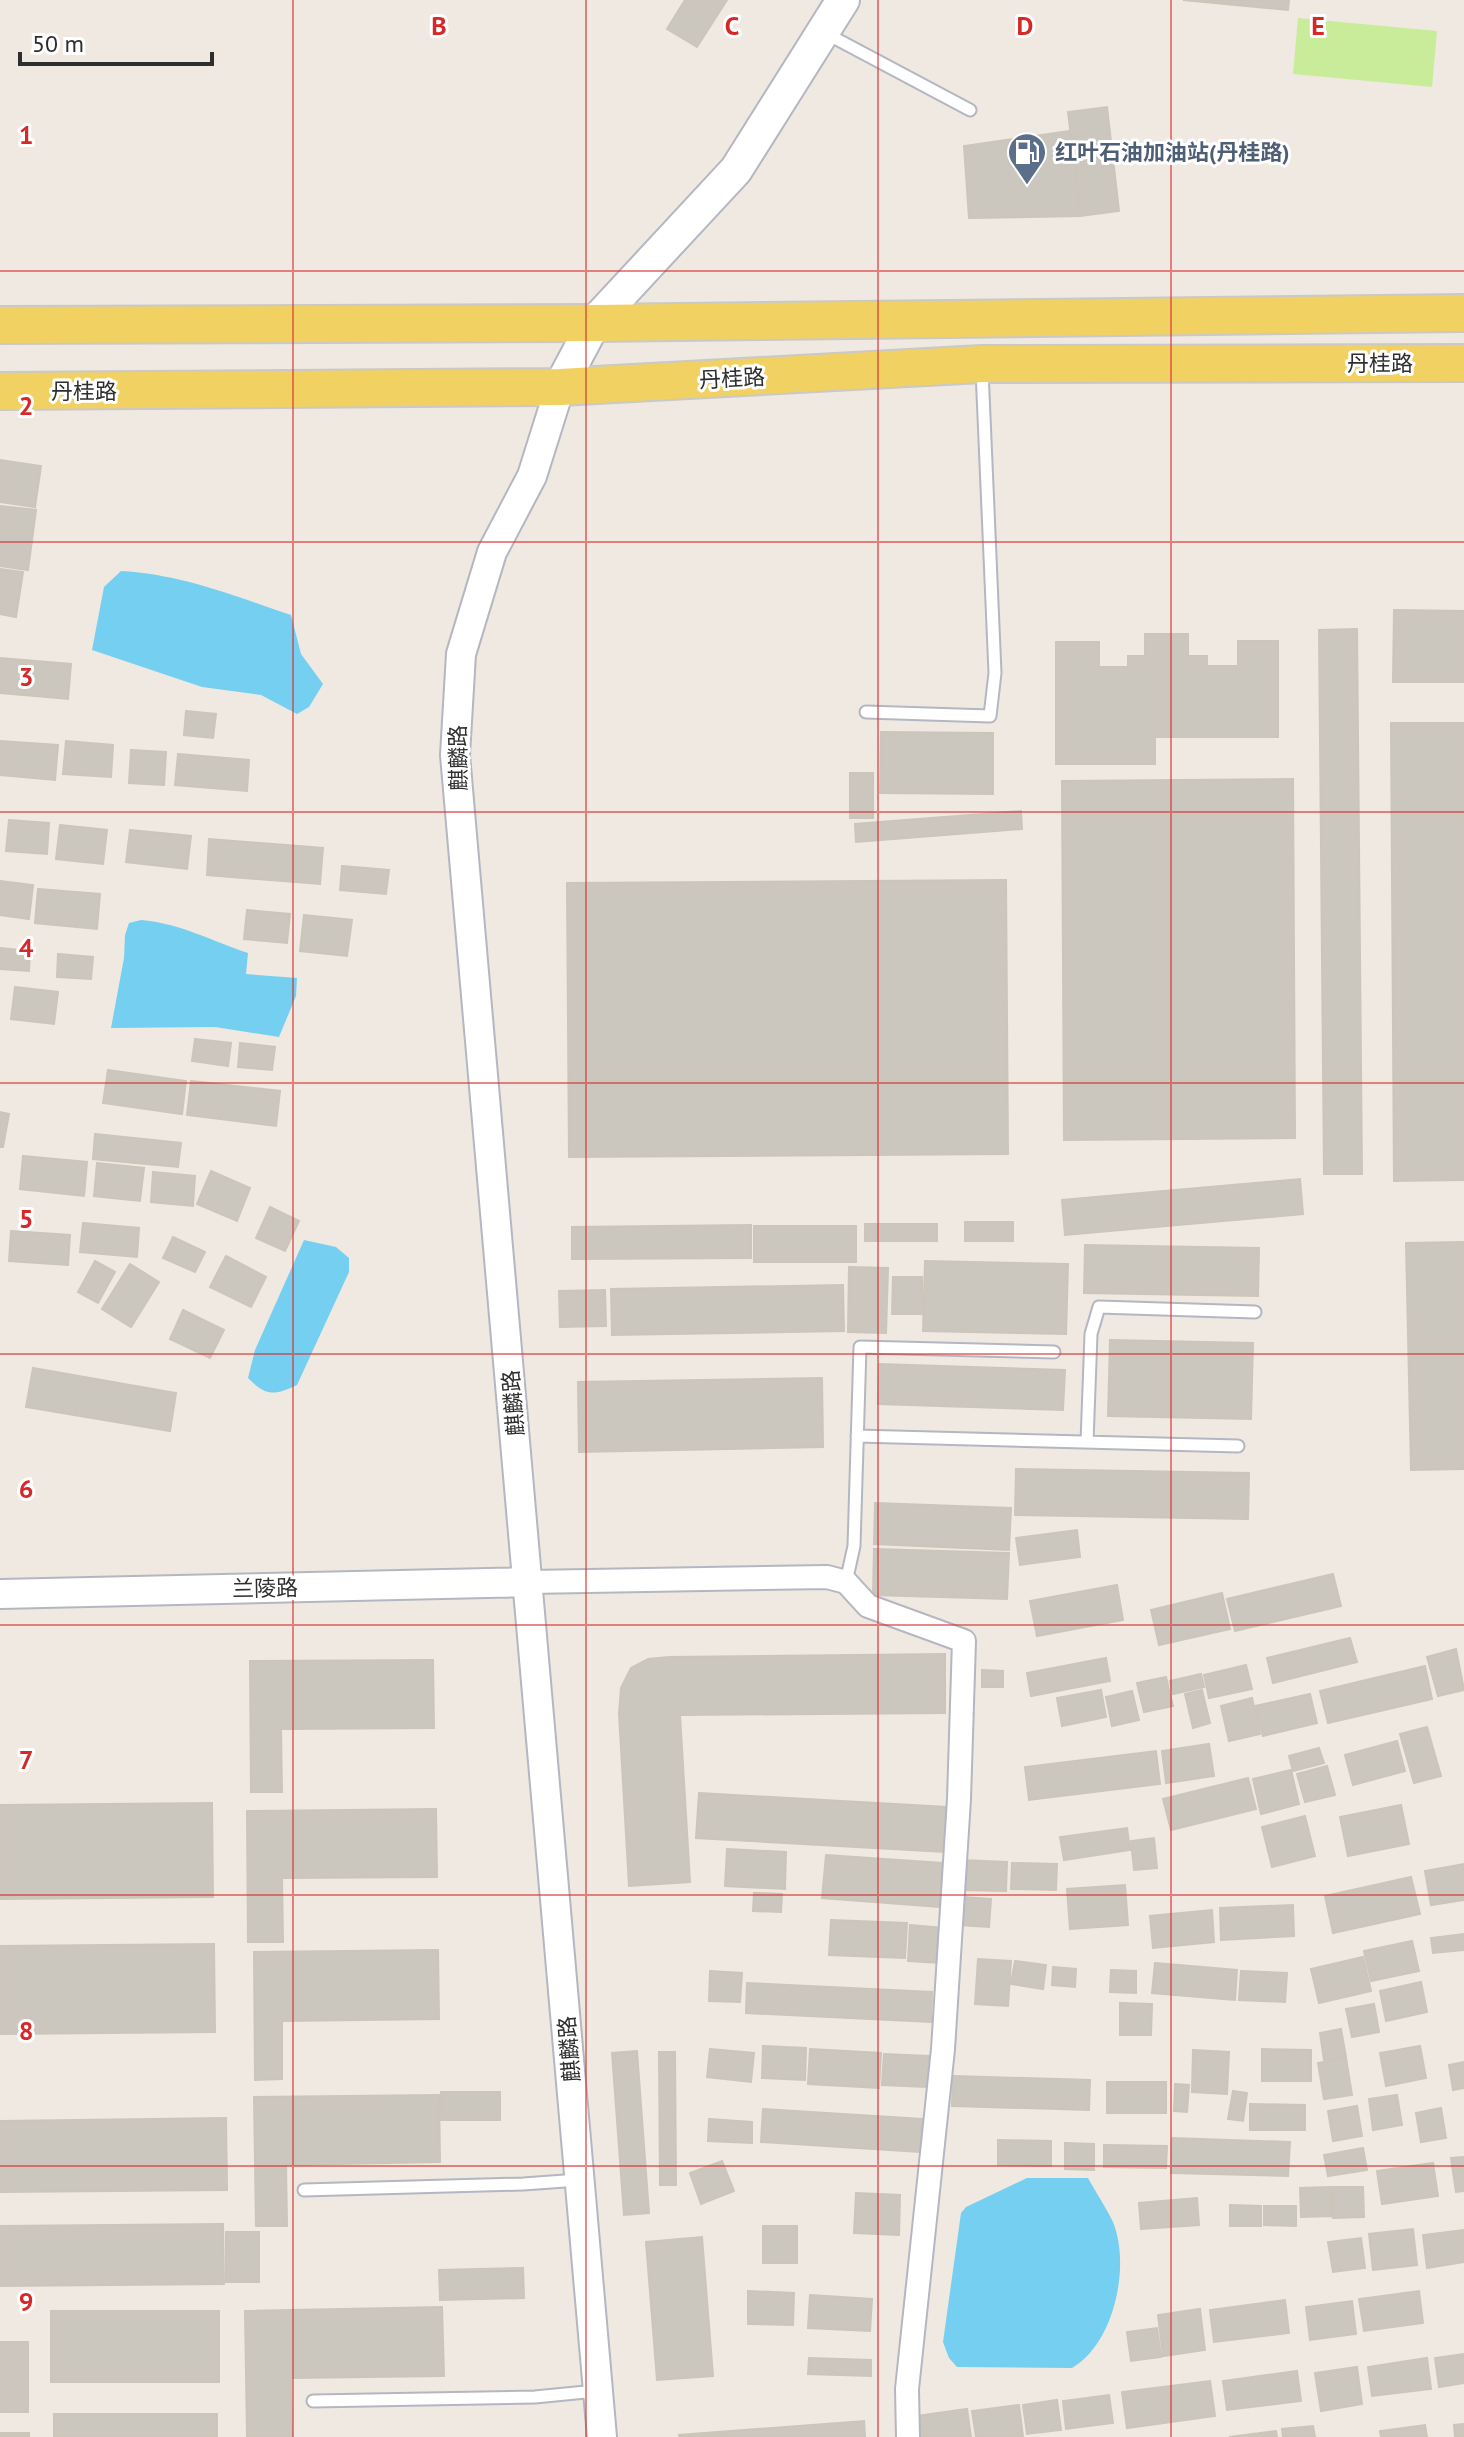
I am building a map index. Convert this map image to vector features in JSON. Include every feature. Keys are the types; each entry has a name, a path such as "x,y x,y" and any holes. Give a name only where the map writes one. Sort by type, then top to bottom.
{"main road":[{"path":"560,387 594,323 736,170 843,0"},
{"path":"0,325 594,323 1464,313"},
{"name":"丹桂路","path":"0,391 560,387 982,364 1464,363"}],"street":[{"name":"麒麟路","path":"560,387 532,476 492,552 461,654 455,755 602,2437"},
{"path":"529,1582 827,1577 846,1582 868,1606 964,1641 959,1799 943,2049 907,2389 908,2437"},
{"name":"兰陵路","path":"0,1594 529,1582"}],"lane":[{"path":"823,31 970,110"},
{"path":"866,712 990,716 995,673 982,364"},
{"path":"1087,1442 1091,1334 1099,1307 1255,1312"},
{"path":"846,1582 854,1546 860,1347 1054,1352"},
{"path":"857,1436 1238,1446"},
{"path":"304,2190 580,2180"},
{"path":"313,2401 535,2397 598,2391"}],"green space":[{"path":"1298,18 1437,31 1432,87 1293,74"}],"water":[{"path":"121,571 186,581 291,615 301,654 323,684 309,707 297,714 261,695 202,687 92,650 104,587"},
{"path":"141,920 182,929 248,953 246,974 297,978 296,996 279,1037 215,1027 111,1028 124,958 125,935 129,923"},
{"path":"304,1240 336,1247 349,1258 349,1272 297,1385 282,1391 265,1391 248,1378 255,1350"},
{"path":"1027,2178 1088,2178 1107,2211 1118,2240 1120,2260 1115,2302 1108,2323 1087,2357 1072,2368 957,2367 949,2358 943,2342 961,2213 966,2207"}],"building":[{"path":"685,0 727,0 697,47 667,29"},
{"path":"1183,0 1289,0 1288,10"},
{"path":"1107,107 1119,211 1081,216 1068,112"},
{"path":"1070,131 1081,216 969,218 964,146"},
{"path":"0,460 41,466 35,507 0,502"},
{"path":"0,506 36,510 28,570 0,566"},
{"path":"0,569 23,572 16,617 0,614"},
{"path":"1394,610 1464,611 1464,682 1393,682"},
{"path":"1357,629 1362,1174 1324,1174 1319,630"},
{"path":"1145,634 1188,634 1188,656 1207,656 1207,666 1238,666 1238,641 1278,641 1278,737 1155,737 1155,764 1056,764 1056,642 1099,642 1099,667 1128,667 1128,656 1145,656"},
{"path":"0,658 71,664 68,699 0,693"},
{"path":"186,711 216,714 213,738 184,735"},
{"path":"1391,723 1464,723 1464,1180 1394,1181"},
{"path":"881,732 993,733 993,794 880,793"},
{"path":"0,741 58,745 55,780 0,775"},
{"path":"66,741 113,745 111,777 63,774"},
{"path":"131,750 166,752 164,785 129,783"},
{"path":"178,754 249,760 247,791 175,785"},
{"path":"850,773 873,773 873,818 850,818"},
{"path":"1293,779 1295,1138 1064,1140 1062,781"},
{"path":"1021,811 1022,829 856,842 855,824"},
{"path":"9,820 49,823 47,854 6,851"},
{"path":"60,825 107,830 103,864 56,859"},
{"path":"130,830 191,836 187,869 126,862"},
{"path":"209,839 323,848 320,884 207,875"},
{"path":"342,866 389,870 386,894 340,890"},
{"path":"1006,880 1008,1154 569,1157 567,883"},
{"path":"0,881 33,885 29,919 0,915"},
{"path":"38,889 100,894 97,929 35,923"},
{"path":"247,910 290,914 287,943 244,939"},
{"path":"304,915 352,920 347,956 300,951"},
{"path":"0,948 30,951 29,971 0,969"},
{"path":"58,954 93,957 91,979 57,977"},
{"path":"15,987 58,992 54,1024 11,1019"},
{"path":"195,1039 231,1043 228,1066 192,1061"},
{"path":"240,1043 275,1047 272,1070 238,1067"},
{"path":"108,1070 186,1081 182,1114 103,1103"},
{"path":"191,1081 280,1091 276,1126 187,1115"},
{"path":"0,1112 9,1114 3,1147 0,1147"},
{"path":"95,1134 181,1143 178,1167 93,1159"},
{"path":"23,1156 87,1162 84,1196 20,1189"},
{"path":"97,1163 144,1168 140,1201 94,1196"},
{"path":"211,1171 250,1188 237,1221 197,1204"},
{"path":"153,1172 195,1176 193,1206 151,1202"},
{"path":"1300,1179 1303,1214 1065,1235 1062,1200"},
{"path":"270,1207 299,1221 285,1251 256,1238"},
{"path":"965,1222 1013,1222 1013,1241 965,1241"},
{"path":"83,1223 139,1228 137,1257 80,1252"},
{"path":"865,1224 937,1224 937,1241 865,1241"},
{"path":"751,1225 751,1258 572,1259 572,1227"},
{"path":"754,1226 856,1226 856,1262 754,1262"},
{"path":"11,1231 70,1235 68,1265 9,1261"},
{"path":"173,1237 205,1252 195,1272 163,1258"},
{"path":"1464,1242 1464,1469 1411,1470 1406,1243"},
{"path":"1085,1245 1259,1248 1258,1296 1084,1293"},
{"path":"226,1256 266,1277 251,1307 210,1287"},
{"path":"95,1261 115,1272 98,1303 78,1292"},
{"path":"925,1261 1068,1264 1066,1334 923,1331"},
{"path":"130,1264 159,1282 131,1327 102,1309"},
{"path":"849,1267 888,1268 886,1333 848,1332"},
{"path":"893,1277 922,1277 922,1314 892,1314"},
{"path":"843,1285 844,1331 612,1335 611,1289"},
{"path":"605,1290 606,1326 560,1327 559,1291"},
{"path":"183,1310 224,1330 210,1358 170,1339"},
{"path":"1110,1340 1253,1343 1251,1419 1108,1416"},
{"path":"879,1364 1065,1370 1063,1410 878,1404"},
{"path":"33,1368 176,1393 170,1431 26,1407"},
{"path":"822,1378 823,1447 579,1452 578,1382"},
{"path":"1016,1469 1249,1473 1248,1519 1015,1515"},
{"path":"875,1503 1011,1508 1009,1550 874,1544"},
{"path":"1077,1530 1080,1557 1020,1565 1016,1538"},
{"path":"874,1549 1009,1553 1007,1599 873,1595"},
{"path":"1333,1574 1341,1606 1235,1631 1227,1599"},
{"path":"1117,1585 1123,1620 1037,1636 1030,1601"},
{"path":"1222,1593 1230,1629 1159,1645 1151,1610"},
{"path":"1350,1638 1357,1662 1273,1683 1267,1658"},
{"path":"1456,1649 1464,1690 1438,1696 1427,1657"},
{"path":"945,1654 945,1713 680,1715 690,1882 629,1886 619,1714 621,1688 631,1668 648,1659 669,1657"},
{"path":"1106,1658 1110,1681 1031,1696 1027,1673"},
{"path":"433,1660 434,1728 281,1729 282,1792 251,1792 250,1661"},
{"path":"1246,1665 1252,1689 1209,1698 1204,1675"},
{"path":"1425,1666 1432,1699 1328,1723 1320,1691"},
{"path":"982,1670 1003,1671 1003,1687 982,1687"},
{"path":"1201,1674 1204,1687 1173,1694 1170,1681"},
{"path":"1166,1677 1173,1706 1144,1712 1137,1683"},
{"path":"1101,1690 1106,1717 1062,1726 1057,1698"},
{"path":"1202,1690 1210,1723 1193,1728 1185,1694"},
{"path":"1132,1691 1139,1720 1112,1726 1106,1697"},
{"path":"1310,1694 1317,1723 1263,1736 1255,1706"},
{"path":"1252,1698 1260,1734 1229,1741 1221,1706"},
{"path":"1427,1727 1441,1776 1414,1783 1400,1734"},
{"path":"1397,1741 1405,1771 1353,1785 1345,1755"},
{"path":"1209,1744 1214,1776 1166,1783 1162,1751"},
{"path":"1319,1748 1324,1763 1293,1771 1289,1756"},
{"path":"1156,1751 1160,1784 1029,1800 1025,1767"},
{"path":"1327,1766 1335,1795 1305,1802 1297,1774"},
{"path":"1291,1770 1299,1804 1261,1814 1253,1779"},
{"path":"1248,1778 1256,1809 1171,1830 1163,1799"},
{"path":"699,1793 947,1807 945,1852 696,1838"},
{"path":"212,1803 213,1897 0,1899 0,1805"},
{"path":"1401,1805 1409,1844 1348,1856 1340,1817"},
{"path":"436,1809 437,1877 282,1878 283,1942 248,1942 247,1811"},
{"path":"1305,1816 1315,1856 1272,1867 1262,1827"},
{"path":"1127,1828 1130,1850 1064,1860 1060,1837"},
{"path":"1154,1838 1157,1868 1134,1870 1131,1841"},
{"path":"727,1849 786,1852 785,1889 725,1886"},
{"path":"826,1855 942,1863 939,1907 822,1898"},
{"path":"961,1860 1007,1862 1006,1891 960,1890"},
{"path":"1012,1863 1057,1864 1056,1890 1011,1889"},
{"path":"1464,1864 1464,1900 1431,1905 1425,1871"},
{"path":"1411,1877 1420,1914 1333,1933 1325,1896"},
{"path":"1125,1885 1128,1925 1070,1929 1067,1889"},
{"path":"754,1893 782,1894 781,1912 753,1911"},
{"path":"962,1897 991,1899 989,1927 959,1925"},
{"path":"1293,1905 1294,1936 1221,1940 1220,1908"},
{"path":"1212,1910 1214,1942 1153,1948 1150,1916"},
{"path":"831,1920 907,1923 905,1958 829,1955"},
{"path":"910,1925 943,1928 941,1963 908,1961"},
{"path":"1464,1934 1464,1950 1433,1953 1431,1938"},
{"path":"1412,1941 1419,1971 1371,1981 1364,1951"},
{"path":"214,1944 215,2032 0,2034 0,1946"},
{"path":"438,1950 439,2019 282,2021 282,2079 255,2080 254,1952"},
{"path":"1363,1957 1371,1991 1319,2003 1311,1969"},
{"path":"978,1959 1011,1961 1008,2006 975,2004"},
{"path":"1015,1961 1046,1965 1043,1989 1011,1984"},
{"path":"1155,1963 1237,1970 1235,2000 1152,1993"},
{"path":"1053,1967 1076,1969 1075,1987 1052,1985"},
{"path":"1111,1970 1136,1971 1136,1993 1110,1992"},
{"path":"710,1971 742,1973 740,2002 709,2001"},
{"path":"1241,1971 1287,1973 1285,2002 1239,2000"},
{"path":"1421,1982 1427,2012 1386,2021 1380,1991"},
{"path":"747,1983 932,1992 931,2022 746,2013"},
{"path":"1120,2003 1152,2004 1151,2035 1120,2035"},
{"path":"1374,2004 1379,2032 1352,2037 1346,2009"},
{"path":"1341,2029 1346,2057 1324,2060 1320,2033"},
{"path":"763,2046 806,2048 805,2080 762,2078"},
{"path":"1420,2046 1426,2078 1386,2086 1380,2053"},
{"path":"710,2049 754,2053 751,2082 707,2077"},
{"path":"810,2049 881,2053 879,2088 808,2084"},
{"path":"1262,2049 1311,2050 1311,2081 1262,2081"},
{"path":"1193,2050 1229,2052 1227,2094 1192,2092"},
{"path":"637,2051 649,2213 624,2215 612,2053"},
{"path":"659,2052 675,2052 676,2185 660,2185"},
{"path":"884,2054 929,2056 927,2087 882,2085"},
{"path":"1346,2058 1352,2095 1324,2099 1318,2063"},
{"path":"1464,2062 1464,2088 1453,2090 1449,2065"},
{"path":"953,2076 1090,2080 1089,2110 952,2106"},
{"path":"1107,2082 1166,2082 1166,2113 1107,2113"},
{"path":"1175,2084 1189,2085 1187,2112 1174,2111"},
{"path":"1233,2091 1247,2093 1243,2121 1228,2119"},
{"path":"441,2092 500,2092 500,2120 441,2120"},
{"path":"439,2095 440,2162 286,2165 287,2226 256,2226 254,2097"},
{"path":"1397,2095 1402,2125 1373,2130 1369,2099"},
{"path":"1250,2104 1305,2105 1305,2130 1250,2130"},
{"path":"1357,2106 1362,2136 1333,2141 1328,2111"},
{"path":"1441,2108 1446,2138 1421,2142 1416,2113"},
{"path":"763,2109 922,2119 920,2152 761,2142"},
{"path":"226,2118 227,2190 0,2192 0,2121"},
{"path":"709,2119 752,2122 752,2143 708,2141"},
{"path":"1172,2138 1290,2142 1288,2176 1171,2173"},
{"path":"998,2140 1051,2141 1051,2166 998,2165"},
{"path":"1065,2143 1094,2144 1094,2170 1065,2169"},
{"path":"1104,2145 1167,2146 1166,2168 1104,2167"},
{"path":"1363,2148 1367,2170 1328,2176 1324,2155"},
{"path":"1464,2157 1464,2191 1456,2192 1451,2158"},
{"path":"722,2161 734,2191 701,2204 690,2173"},
{"path":"1433,2163 1438,2196 1382,2204 1377,2171"},
{"path":"1330,2187 1331,2216 1301,2217 1300,2188"},
{"path":"1332,2187 1363,2187 1364,2217 1333,2218"},
{"path":"856,2193 900,2195 899,2235 854,2233"},
{"path":"1197,2198 1199,2225 1141,2229 1139,2203"},
{"path":"1230,2205 1261,2206 1261,2226 1230,2226"},
{"path":"1264,2206 1296,2206 1296,2226 1264,2225"},
{"path":"223,2224 224,2284 0,2286 0,2226"},
{"path":"763,2226 797,2226 797,2263 763,2263"},
{"path":"1413,2229 1417,2265 1373,2270 1369,2234"},
{"path":"1464,2230 1464,2262 1427,2268 1423,2235"},
{"path":"226,2232 259,2232 259,2282 226,2282"},
{"path":"702,2237 713,2376 657,2380 646,2242"},
{"path":"1361,2238 1365,2268 1333,2272 1328,2242"},
{"path":"523,2268 524,2298 440,2300 439,2270"},
{"path":"748,2291 794,2293 793,2325 748,2324"},
{"path":"1419,2291 1423,2323 1364,2331 1359,2299"},
{"path":"810,2295 872,2299 870,2331 808,2328"},
{"path":"1285,2300 1289,2333 1214,2342 1210,2310"},
{"path":"1352,2301 1356,2334 1310,2340 1306,2307"},
{"path":"442,2307 444,2376 291,2378 292,2437 247,2437 245,2311"},
{"path":"1200,2309 1205,2350 1163,2356 1158,2315"},
{"path":"51,2311 219,2311 219,2382 51,2382"},
{"path":"1157,2328 1161,2357 1131,2361 1127,2332"},
{"path":"0,2342 28,2342 28,2412 0,2412"},
{"path":"1464,2354 1464,2383 1439,2387 1435,2358"},
{"path":"809,2358 871,2360 871,2376 808,2374"},
{"path":"1427,2358 1431,2389 1372,2396 1368,2367"},
{"path":"1357,2367 1362,2404 1321,2411 1315,2373"},
{"path":"1297,2371 1301,2401 1227,2410 1223,2381"},
{"path":"1210,2381 1215,2416 1127,2428 1122,2392"},
{"path":"1109,2395 1113,2423 1066,2429 1063,2401"},
{"path":"1057,2400 1061,2430 1027,2434 1023,2405"},
{"path":"1019,2405 1023,2437 976,2437 972,2411"},
{"path":"967,2409 971,2437 919,2437 916,2416"},
{"path":"54,2414 217,2414 217,2437 54,2437"},
{"path":"864,2421 865,2437 679,2435"},
{"path":"1464,2424 1464,2437 1455,2437 1454,2425"},
{"path":"1425,2425 1427,2437 1381,2437 1380,2431"},
{"path":"1313,2426 1315,2437 1283,2437 1282,2429"},
{"path":"1276,2431 1277,2437 1229,2437"},
{"path":"0,2433 29,2433 29,2437 0,2437"}],"place":[{"name":"红叶石油加油站(丹桂路)","path":"1027,186"}]}
